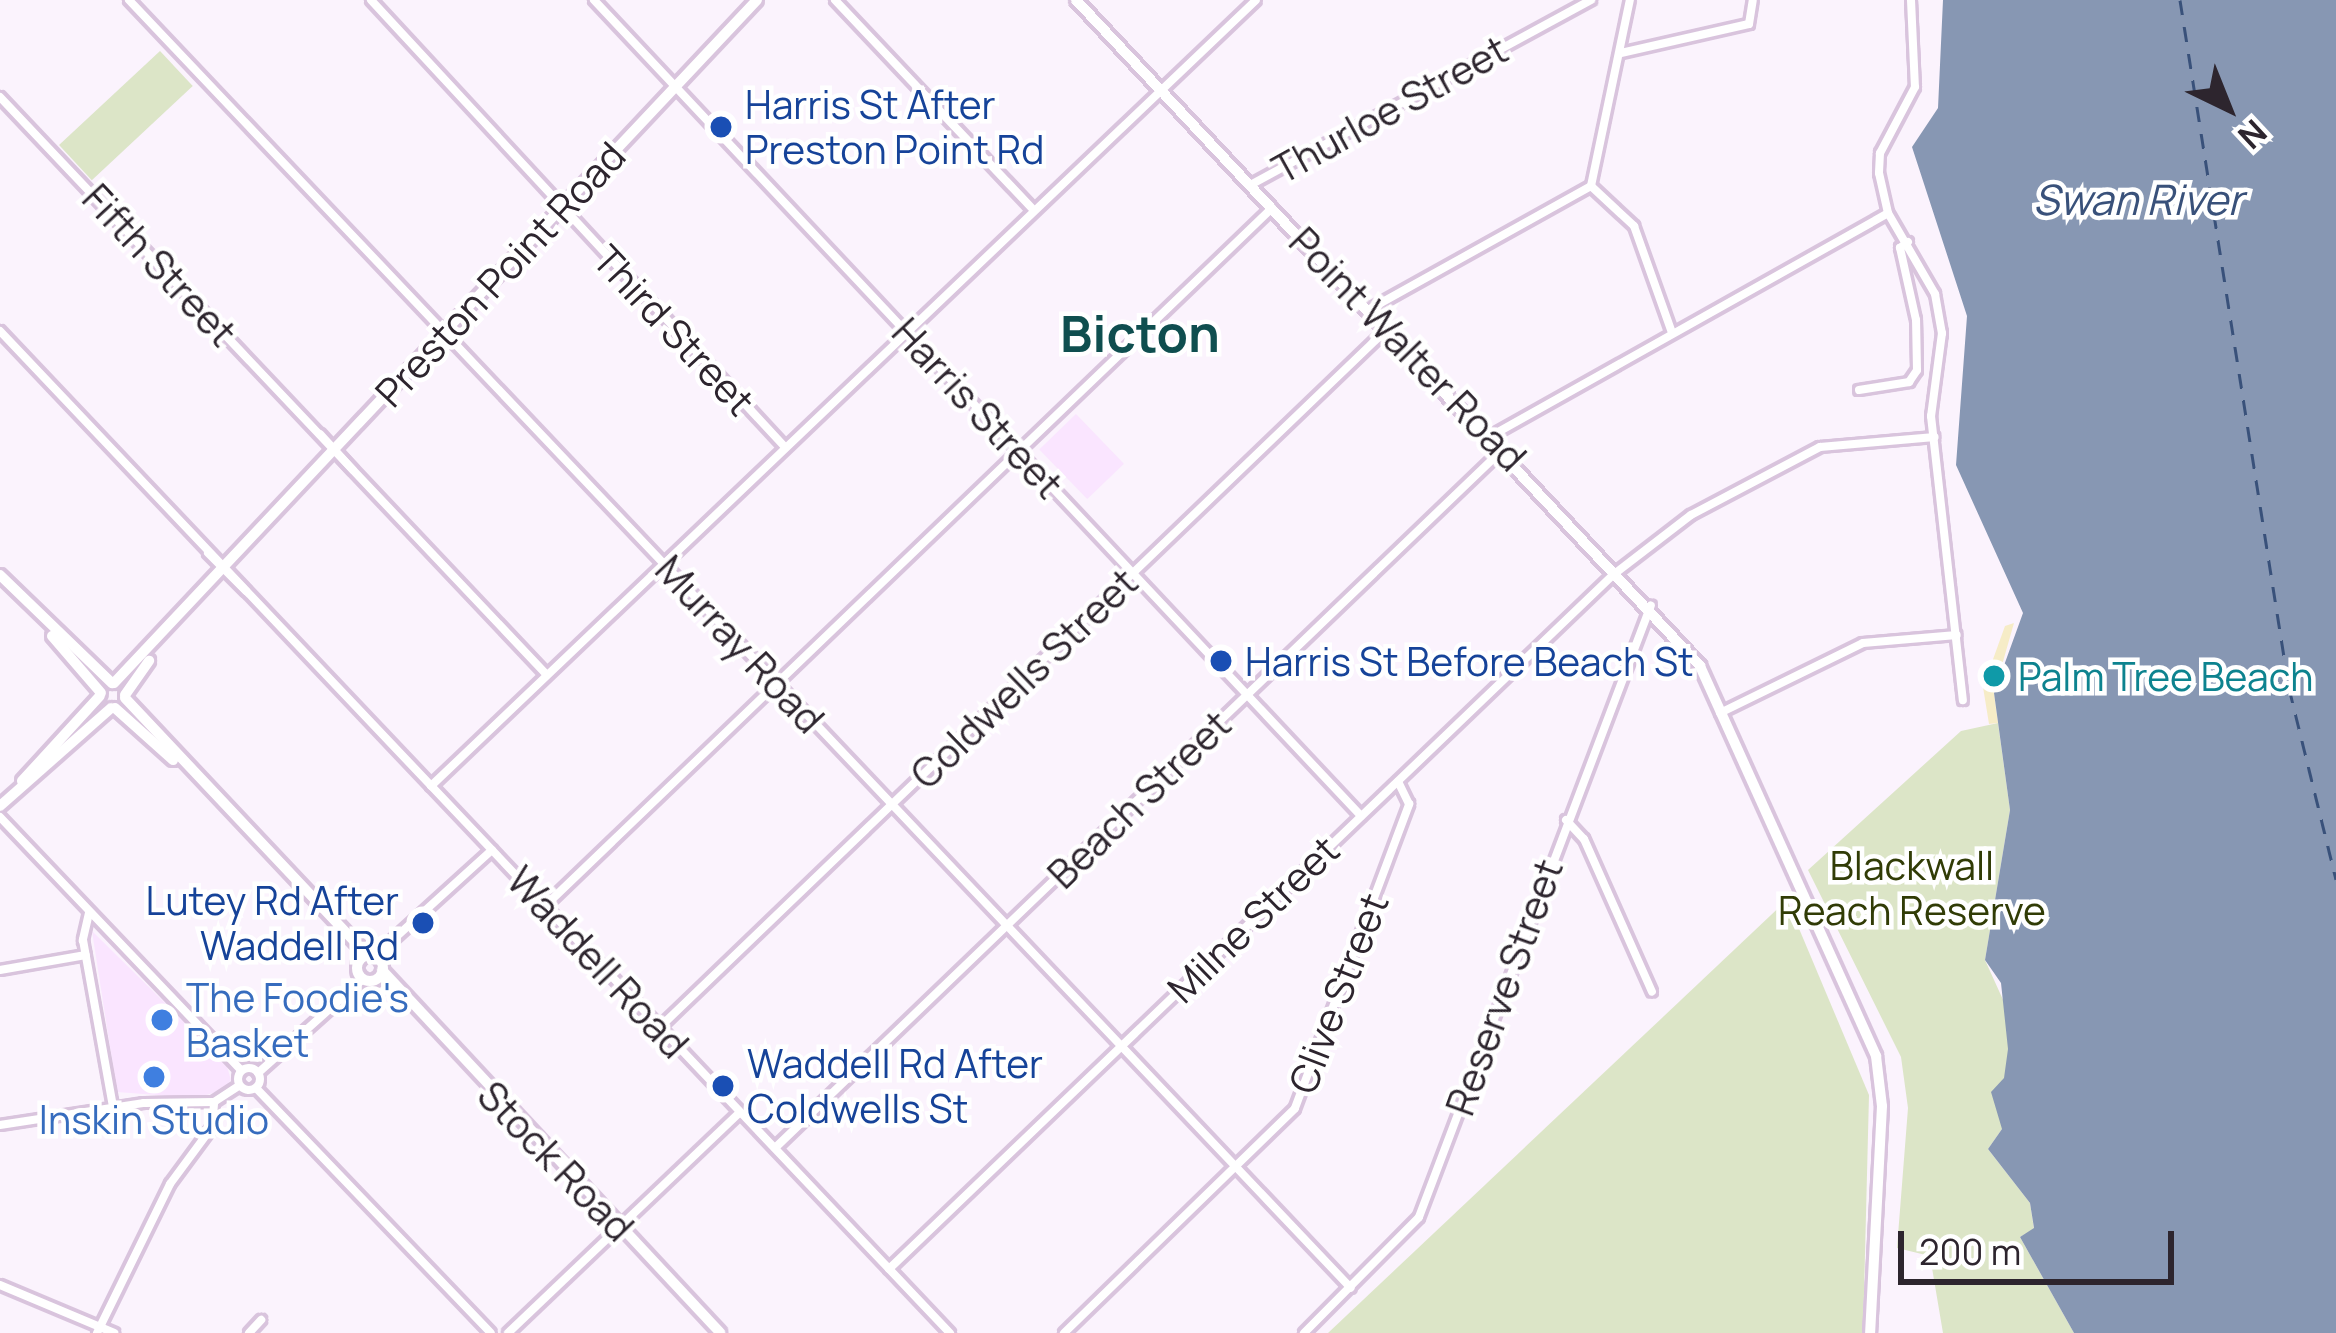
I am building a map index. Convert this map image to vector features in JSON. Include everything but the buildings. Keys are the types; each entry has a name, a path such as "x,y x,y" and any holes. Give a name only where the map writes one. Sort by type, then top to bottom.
{"street":[{"name":"Murray Road","path":"129,0 1351,1288"},
{"name":"Third Street","path":"371,0 784,446"},
{"name":"Harris Street","path":"594,0 1361,816"},
{"name":"Preston Point Road","path":"125,696 258,537 753,0"},
{"path":"835,0 1032,208"},
{"name":"Point Walter Road","path":"1076,0 1691,651 1876,1056 1882,1106 1870,1333"},
{"path":"430,786 1032,208 1256,0"},
{"path":"1568,0 1575,8"},
{"name":"Thurloe Street","path":"1252,184 1591,0"},
{"path":"1370,309 1592,186 1630,0"},
{"path":"1621,53 1749,24 1753,0"},
{"path":"1911,0 1919,60 1915,87 1880,153 1888,213 1935,294 1942,333 1935,437 1963,700"},
{"name":"Fifth Street","path":"0,97 546,674"},
{"path":"1592,186 1634,226 1672,333"},
{"path":"545,906 1273,207"},
{"path":"1490,436 1888,213"},
{"path":"1859,390 1909,382 1917,370 1916,320 1900,248 1908,242"},
{"name":"Coldwells Street","path":"660,1027 1388,328"},
{"name":"Waddell Road","path":"0,331 950,1333"},
{"name":"Milne Street","path":"889,1269 1620,572 1691,515 1820,447 1935,437"},
{"name":"Beach Street","path":"775,1148 1503,449"},
{"name":"Preston Point Road","path":"113,683 227,572"},
{"name":"Stock Road","path":"0,575 113,683 185,769 720,1333"},
{"name":"Reserve Street","path":"1304,1333 1419,1217 1651,605"},
{"name":"Stock Road","path":"41,618 113,708 185,769"},
{"path":"1720,713 1863,643 1957,635"},
{"path":"0,801 113,683"},
{"path":"0,801 125,696"},
{"name":"Clive Street","path":"1064,1333 1237,1168 1303,1094 1409,805 1398,781"},
{"path":"0,817 241,1070 258,1073"},
{"path":"1566,820 1584,839 1652,992"},
{"path":"256,1088 258,1073 492,850"},
{"path":"89,913 86,955 113,1106"},
{"path":"0,970 86,955"},
{"path":"239,1086 241,1070"},
{"path":"0,1125 113,1106 214,1102 239,1086 256,1088 487,1329 472,1333"},
{"path":"98,1330 170,1184 212,1127 214,1102"},
{"path":"508,1333 740,1112"},
{"path":"0,1285 114,1333"},
{"path":"250,1333 262,1320"}],"shaded area":[{"path":"1076,414 1124,464 1087,499 1039,449"},
{"path":"92,931 226,1063 231,1080 223,1090 196,1098 117,1092"}],"green space":[{"path":"160,51 193,86 92,180 59,145"},
{"name":"Blackwall Reach Reserve","path":"1998,723 2010,810 1985,960 2009,1013 2008,1061 2002,1129 1988,1149 2030,1203 2034,1229 2020,1237 2074,1333 1943,1333 1930,1256 1897,1248 1908,1108 1901,1057 1808,870 1961,731"},
{"path":"1787,900 1869,1095 1863,1333 1328,1333"}],"sand":[{"name":"Palm Tree Beach","path":"2014,623 1994,693 1998,723 1989,724 1983,687 2005,626"}],"water":[{"name":"Swan River","path":"1943,0 2336,0 2336,1333 2074,1333 2020,1237 2034,1228 2030,1203 1988,1149 2002,1129 1991,1092 2004,1078 2008,1049 2001,983 1985,960 2010,810 1994,693 2023,613 1956,465 1967,316 1912,147 1938,108"}],"ferry route":[{"path":"2180,0 2289,688 2336,879"}],"place":[{"name":"Harris St After Preston Point Rd","path":"721,127"},
{"name":"Harris St Before Beach St","path":"1221,661"},
{"name":"Palm Tree Beach","path":"1994,676"},
{"name":"Lutey Rd After Waddell Rd","path":"423,923"},
{"name":"The Foodie's Basket","path":"162,1020"},
{"name":"Inskin Studio","path":"154,1077"},
{"name":"Waddell Rd After Coldwells St","path":"723,1086"}],"district":[{"name":"Bicton","path":"1140,333"}]}
